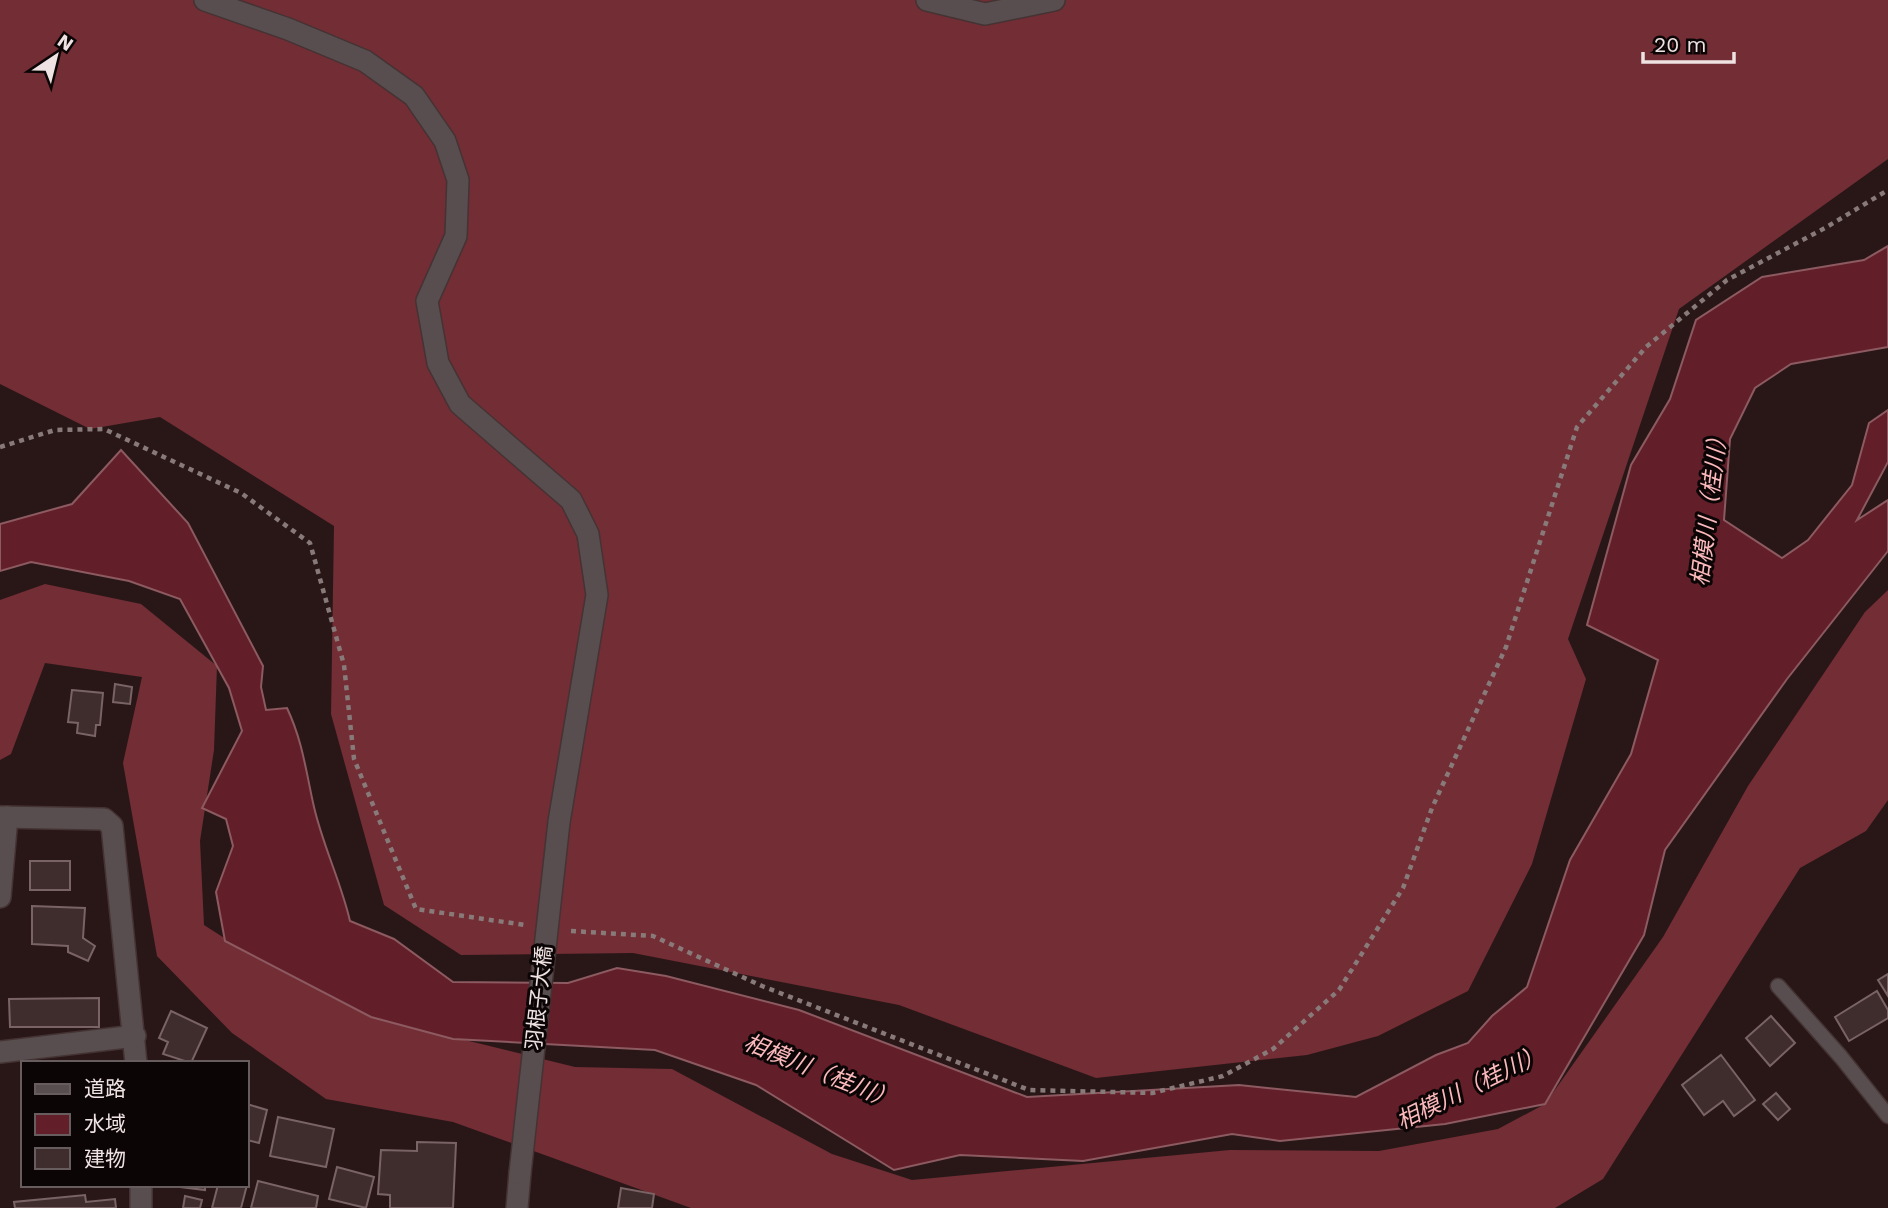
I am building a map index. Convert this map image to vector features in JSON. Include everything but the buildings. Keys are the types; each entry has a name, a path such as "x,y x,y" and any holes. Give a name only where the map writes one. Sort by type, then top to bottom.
{"street":[{"name":"羽根子大橋","path":"205,0 288,29 365,61 414,96 445,141 458,180 456,236 427,301 438,363 460,404 571,500 588,534 597,595 559,822 517,1208"},
{"path":"927,0 985,14 1054,0"},
{"path":"0,897 3,817 104,819 113,826 136,1061"},
{"path":"0,1052 135,1036"},
{"path":"141,1187 142,1208"}],"lane":[{"path":"1778,986 1841,1057 1888,1116"}],"path":[{"path":"560,930 599,936 653,936 839,1017 1029,1090 1152,1093 1223,1076 1273,1049 1339,990 1403,888 1432,808 1506,647 1577,427 1646,347 1727,280 1825,228 1888,190"},
{"path":"0,447 55,430 104,429 241,493 310,543 344,665 355,759 416,909 534,926"}],"shaded area":[{"path":"0,0 1888,0 1888,159 1679,309 1568,639 1586,679 1532,864 1468,991 1378,1036 1307,1055 1096,1078 899,1005 633,953 461,955 384,905 331,714 334,526 160,417 90,429 0,384"},
{"path":"45,584 141,604 217,666 214,750 200,841 204,925 243,950 371,1017 575,1067 672,1069 832,1154 912,1180 1230,1150 1379,1151 1498,1129 1545,1104 1663,937 1748,786 1865,612 1888,590 1888,800 1866,831 1800,868 1603,1179 1555,1208 691,1208 453,1122 326,1099 232,1033 157,956 123,763 142,677 45,663 11,754 0,760 0,600"}],"water":[{"name":"相模川（桂川）","path":"1888,246 1888,347 1791,364 1755,388 1730,439 1724,520 1782,558 1808,540 1852,485 1869,423 1888,410 1888,462 1857,520 1888,500 1888,551 1787,679 1665,850 1644,935 1545,1104 1445,1124 1280,1141 1232,1134 1083,1161 960,1155 894,1170 756,1085 655,1050 453,1039 371,1017 225,941 216,892 233,846 226,819 202,808 242,731 229,688 180,599 129,581 31,562 0,571 0,524 72,504 121,450 188,523 263,666 261,687 266,710 287,708 300,745 318,821 350,921 394,939 453,982 568,983 617,968 666,976 799,1010 1027,1097 1239,1085 1356,1097 1436,1055 1468,1043 1492,1016 1527,987 1570,860 1631,754 1658,660 1587,625 1631,465 1670,399 1696,320 1762,277 1864,260"}]}
